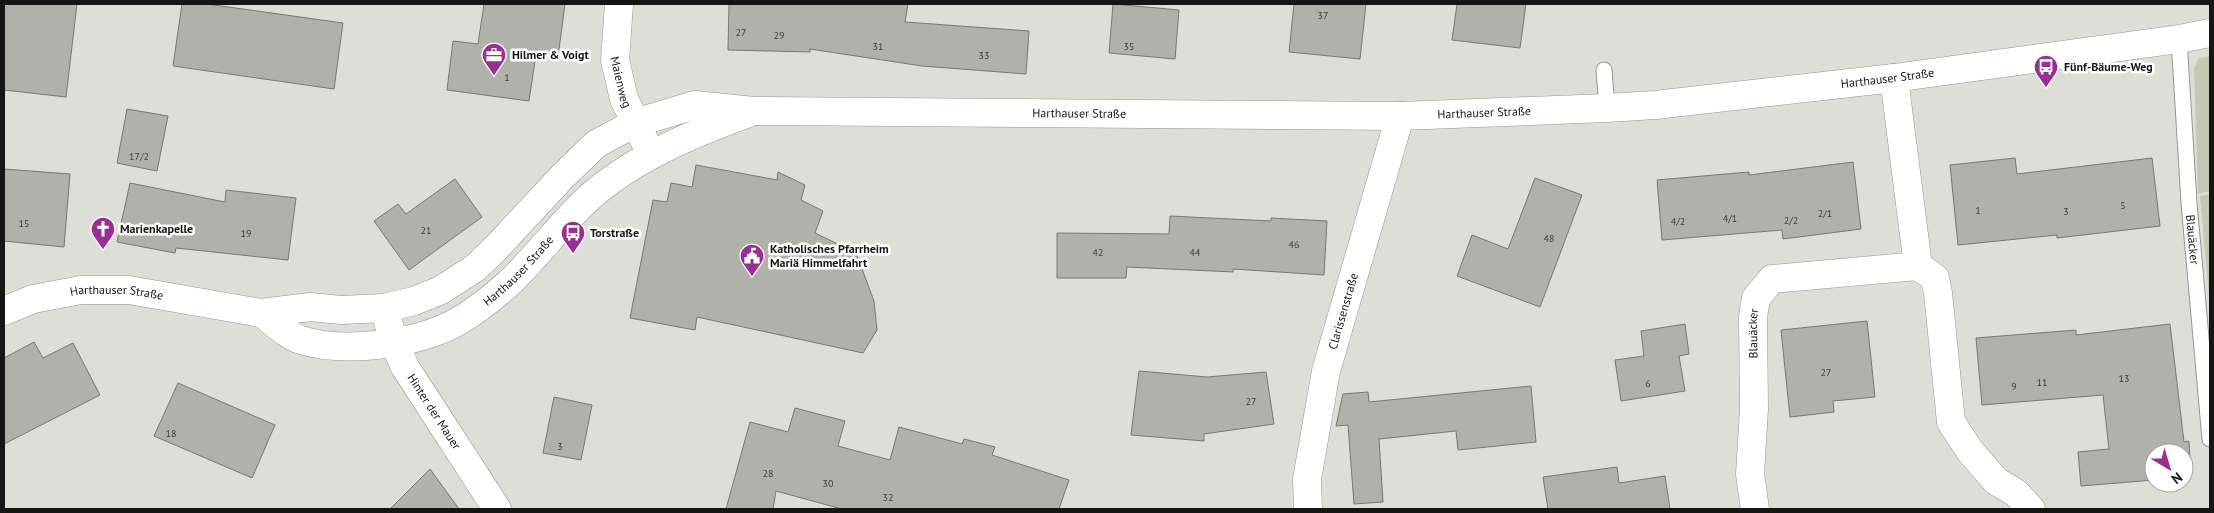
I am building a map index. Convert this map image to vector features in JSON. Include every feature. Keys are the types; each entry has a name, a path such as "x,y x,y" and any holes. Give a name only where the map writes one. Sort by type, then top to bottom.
{"street":[{"name":"Maienweg","path":"619,4 615,60 624,99 651,154"},
{"name":"Harthauser Straße","path":"4,312 32,299 81,290 128,290 261,312 310,307 341,310 384,308 414,301 441,290 475,268 560,178 596,144 635,123 695,105 754,111 1400,116 1607,108 1655,105 1894,78 2179,39 2210,33"},
{"path":"1894,78 1918,266 1935,278 1938,293 1950,422 1970,451 1996,481 2016,493 2031,509"},
{"name":"Harthauser Straße","path":"261,312 300,340 352,348 421,336 456,323 484,305 509,283 561,226 603,186 651,154 696,133 754,111"},
{"name":"Clarissenstraße","path":"1308,509 1307,479 1326,370 1400,116"},
{"name":"Blauäcker","path":"1755,509 1750,474 1754,409 1753,318 1756,298 1772,279 1918,266"},
{"name":"Hinter der Mauer","path":"384,308 404,367 497,509"}],"lane":[{"name":"Blauäcker","path":"2179,39 2189,203 2210,439"},
{"path":"1604,70 1607,108"}],"green space":[{"path":"2210,56 2210,191 2198,194 2194,68 2199,58"},
{"path":"2210,194 2210,307 2200,196"}],"building":[{"path":"4,4 77,4 66,97 4,90"},
{"path":"182,4 207,4 343,23 334,89 173,66"},
{"path":"484,4 565,4 558,57 536,54 529,101 447,90 453,41 478,44"},
{"path":"729,4 908,4 905,22 1029,31 1026,74 922,66 810,49 810,52 728,50"},
{"path":"1113,4 1179,10 1175,59 1109,53"},
{"path":"1294,4 1366,4 1360,59 1289,52"},
{"path":"1457,4 1526,4 1520,48 1452,40"},
{"path":"127,109 168,116 157,171 117,163"},
{"path":"2015,158 2017,174 2152,158 2160,226 2057,238 2057,235 1958,245 1950,165"},
{"path":"1853,162 1861,229 1783,239 1782,230 1662,240 1657,180 1749,172 1749,175"},
{"name":"Katholisches Pfarrheim Mariä Himmelfahrt","path":"696,165 777,180 778,172 805,185 801,200 823,211 815,233 856,253 874,301 877,330 863,353 697,317 695,330 630,318 653,200 667,202 671,183 692,187"},
{"path":"4,169 70,174 64,247 4,241"},
{"path":"1535,178 1582,195 1540,307 1457,276 1472,235 1508,249"},
{"path":"455,179 482,217 409,270 374,221 398,204 406,214"},
{"path":"130,183 225,202 226,190 296,198 288,260 176,248 175,253 117,242"},
{"path":"1170,216 1271,221 1271,218 1327,221 1324,275 1233,269 1233,272 1127,267 1126,278 1057,278 1057,233 1169,234"},
{"path":"1867,321 1875,397 1833,401 1834,412 1790,417 1781,330"},
{"path":"1685,324 1689,354 1679,356 1685,391 1621,401 1615,360 1644,356 1641,331"},
{"path":"2170,324 2184,442 2189,441 2189,443 2144,443 2144,481 2081,486 2078,452 2109,449 2103,395 1982,405 1976,338 2076,330 2076,335"},
{"path":"34,342 43,358 73,343 100,395 4,444 4,358"},
{"path":"1139,371 1207,377 1266,372 1274,424 1204,434 1204,441 1131,435"},
{"path":"178,383 275,425 252,478 154,436"},
{"path":"1531,386 1536,442 1458,450 1456,431 1379,439 1383,502 1354,504 1348,425 1336,426 1343,394 1368,392 1369,402"},
{"path":"554,397 592,405 581,460 543,453"},
{"path":"795,408 845,421 838,446 890,460 899,427 962,444 964,439 995,447 992,455 1069,480 1059,509 842,509 776,491 773,509 726,509 750,422 788,432"},
{"path":"1617,467 1619,483 1665,476 1670,509 1548,509 1543,477"},
{"path":"430,469 459,509 390,509"}],"place":[{"name":"Hilmer & Voigt","path":"494,76"},
{"name":"Fünf-Bäume-Weg","path":"2046,88"},
{"name":"Marienkapelle","path":"103,250"},
{"name":"Torstraße","path":"573,254"},
{"name":"Katholisches Pfarrheim Mariä Himmelfahrt","path":"752,277"}]}
